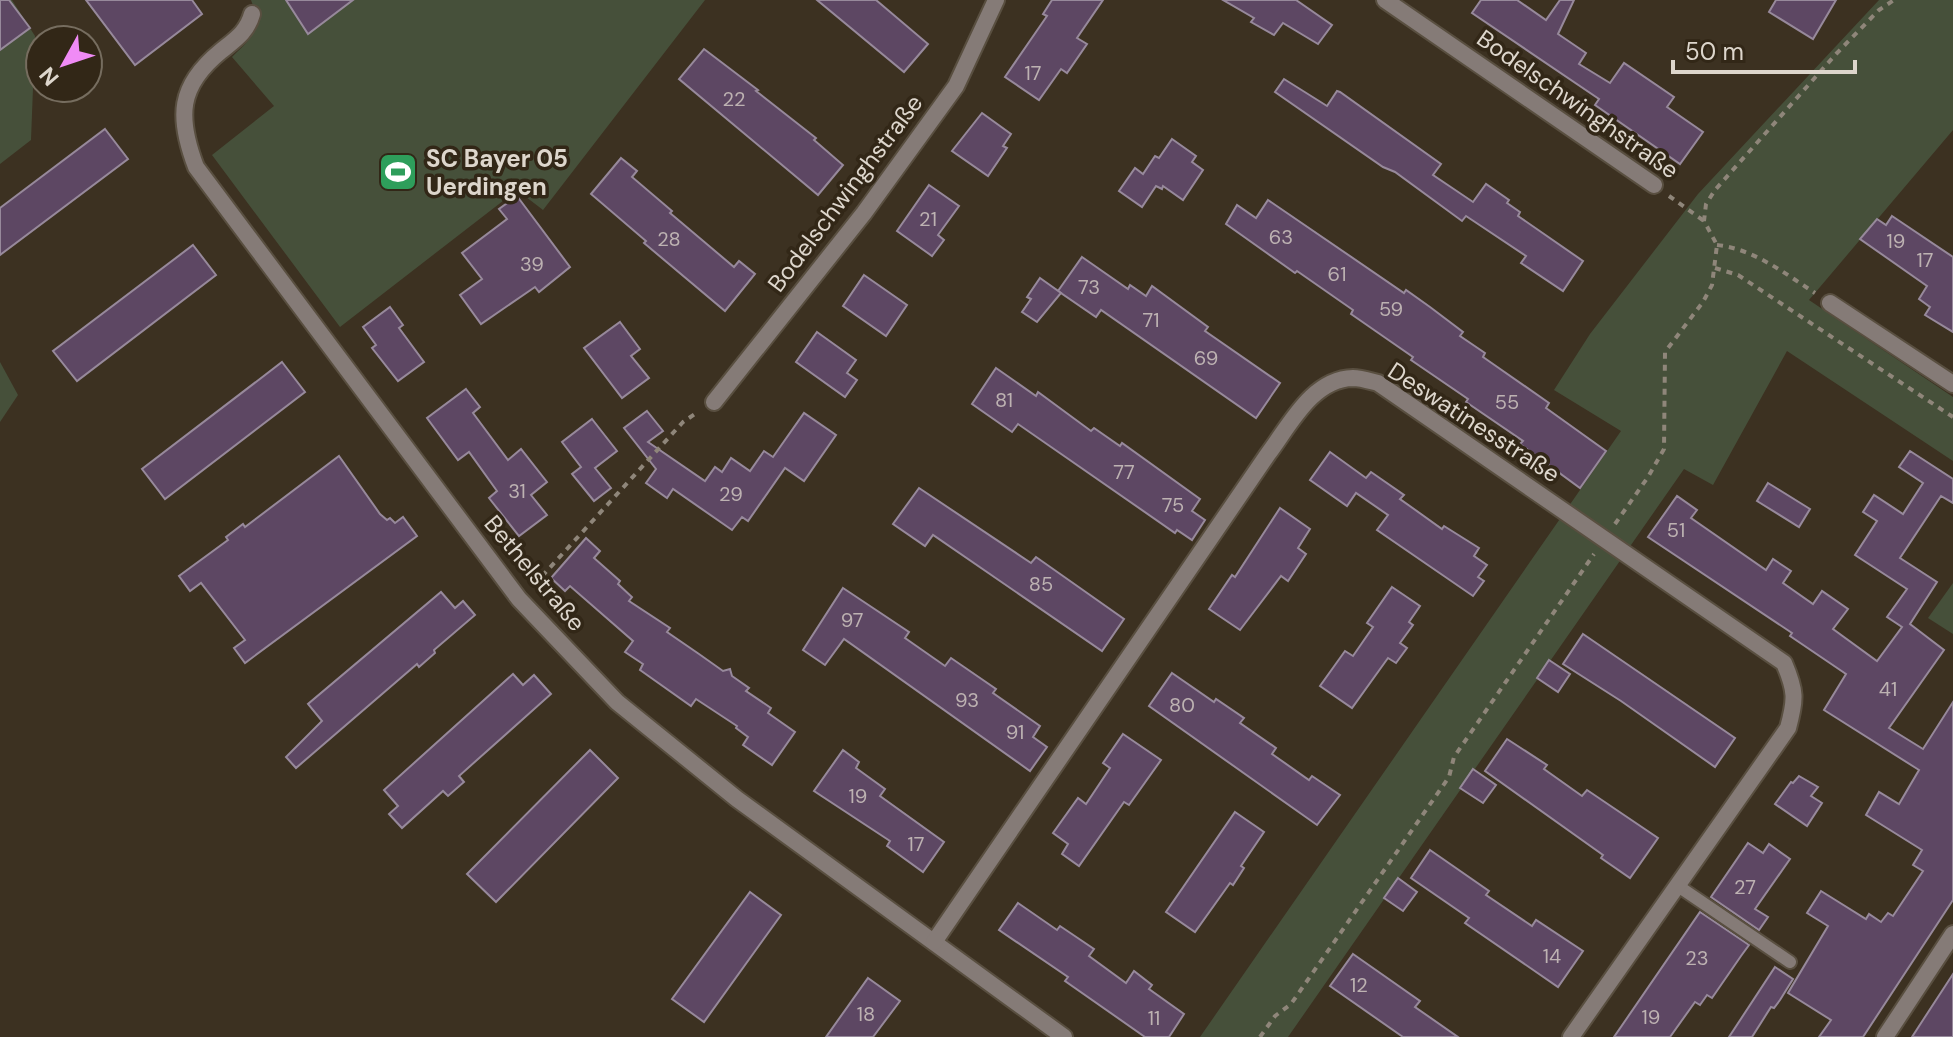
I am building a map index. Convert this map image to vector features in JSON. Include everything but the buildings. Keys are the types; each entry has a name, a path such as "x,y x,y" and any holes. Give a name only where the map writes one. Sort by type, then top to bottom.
{"street":[{"name":"Bodelschwinghstraße","path":"714,402 864,213 956,86 996,0"},
{"name":"Bodelschwinghstraße","path":"1385,0 1654,185"},
{"name":"Bethelstraße","path":"252,14 247,30 200,67 190,88 183,116 186,140 196,167 519,599 617,702 737,799 1064,1037"},
{"path":"1830,303 1953,384"},
{"name":"Deswatinesstraße","path":"934,942 1268,454 1312,395 1329,383 1354,378 1378,383 1784,663 1794,685 1796,700 1788,728 1571,1037"},
{"path":"1885,1037 1953,934"}],"lane":[{"path":"1678,886 1790,962"}],"path":[{"name":"Bodelschwinghstraße","path":"1654,185 1704,221"},
{"path":"1717,245 1730,246 1758,257 1830,303"},
{"path":"1715,268 1738,275 1953,417"},
{"path":"519,599 683,422 714,402"}],"green space":[{"path":"0,0 12,0 27,24 24,24 24,104 32,104 31,140 0,164"},
{"name":"SC Bayer 05 Uerdingen","path":"251,0 286,0 308,34 353,0 705,0 543,210 517,190 340,327 212,155 274,106 232,57 254,32 256,18"},
{"path":"1879,0 1953,0 1953,130 1809,300 1953,397 1953,461 1787,351 1713,485 1684,469 1288,1037 1200,1037 1621,431 1554,390 1590,334 1698,194"},
{"path":"0,362 18,395 0,422"},
{"path":"1953,583 1953,634 1928,618"}],"place":[{"name":"SC Bayer 05 Uerdingen","path":"398,172"}]}
